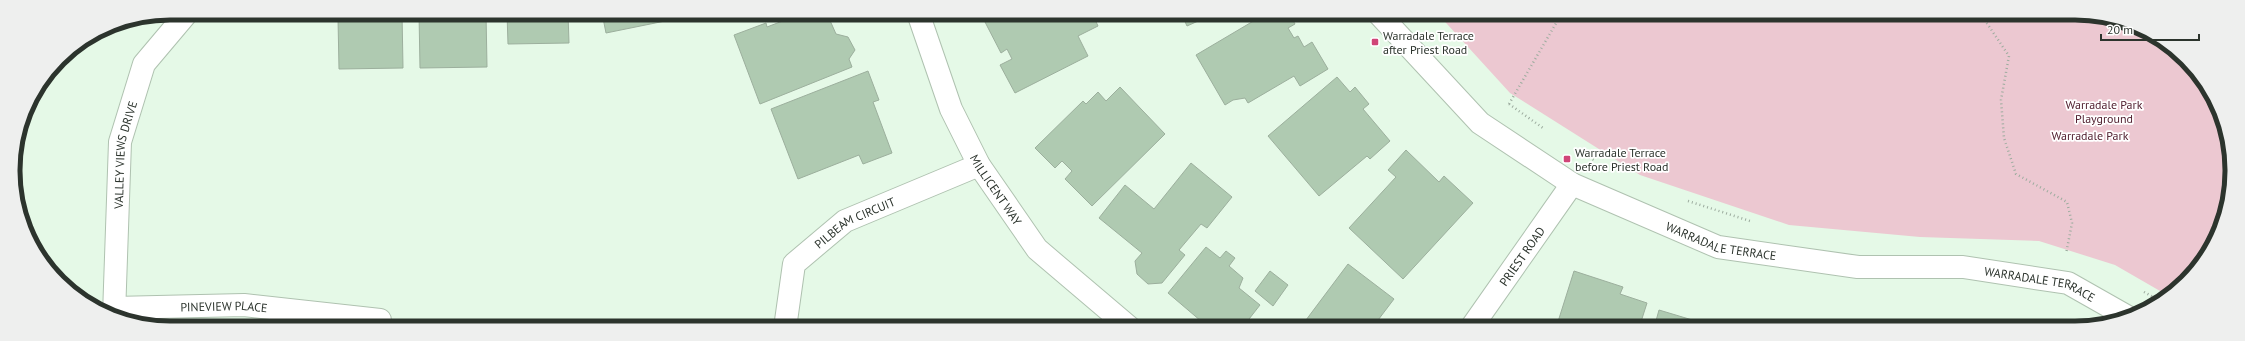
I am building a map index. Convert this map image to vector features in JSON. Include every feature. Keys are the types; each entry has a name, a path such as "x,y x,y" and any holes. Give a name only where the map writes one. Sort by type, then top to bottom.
{"street":[{"name":"VALLEY VIEWS DRIVE","path":"114,310 120,142 144,64 181,20"},
{"name":"MILLICENT WAY","path":"920,20 950,110 979,165 1037,249 1122,321"},
{"name":"WARRADALE TERRACE","path":"1385,20 1480,122 1494,132 1572,184 1718,247 1858,266 1963,267 2068,283 2121,314"},
{"name":"PILBEAM CIRCUIT","path":"786,321 794,264 845,222 979,165"},
{"name":"PRIEST ROAD","path":"1476,321 1572,184"},
{"name":"PINEVIEW PLACE","path":"118,312 244,305 380,320"}],"path":[{"path":"1494,132 1558,20"},
{"path":"1985,20 2009,56 2001,100 2004,138 2016,174 2067,202 2072,223 2060,282"},
{"path":"1509,104 1545,130"},
{"path":"1570,146 1596,162"},
{"path":"1680,198 1752,222"}],"green space":[{"name":"Warradale Park","path":"1443,20 2094,21 2132,31 2150,40 2174,57 2188,71 2205,95 2217,122 2224,151 2224,190 2214,228 2205,246 2188,270 2163,292 2115,265 2039,241 1920,237 1789,225 1640,175 1510,93"}],"building":[{"path":"338,20 402,20 403,68 339,69"},
{"path":"419,20 486,20 487,67 420,68"},
{"path":"507,20 568,20 569,43 508,44"},
{"path":"603,20 670,20 606,33"},
{"path":"785,20 830,20 836,34 848,37 855,50 849,59 852,67 760,104 734,35 766,23 767,27"},
{"path":"989,20 1095,20 1098,26 1078,36 1088,56 1015,93 1000,65 1012,59 1007,49 1001,53 985,22"},
{"path":"1184,20 1200,20 1187,26"},
{"path":"1255,20 1293,20 1295,24 1288,28 1294,38 1298,36 1304,47 1312,42 1328,69 1300,86 1294,76 1248,103 1245,98 1233,100 1225,105 1196,55"},
{"path":"868,71 879,100 873,102 892,153 863,164 859,155 798,179 771,109"},
{"path":"1337,77 1350,92 1355,87 1369,104 1363,109 1390,141 1370,159 1367,156 1319,196 1268,136"},
{"path":"1120,87 1165,134 1092,206 1065,179 1072,171 1062,161 1055,168 1035,148 1083,101 1086,104 1098,92 1106,101"},
{"path":"1406,150 1439,182 1444,176 1473,203 1403,279 1349,228 1396,177 1388,170"},
{"path":"1191,163 1232,197 1207,228 1201,224 1179,250 1185,255 1162,283 1148,284 1137,274 1135,261 1142,253 1099,218 1125,185 1154,209"},
{"path":"1206,247 1220,258 1226,251 1235,258 1229,266 1243,278 1239,288 1260,305 1247,321 1201,321 1168,293"},
{"path":"1348,264 1394,299 1377,321 1305,321"},
{"path":"1270,271 1288,285 1273,306 1255,291"},
{"path":"1574,271 1623,287 1620,294 1647,303 1641,321 1558,321"},
{"path":"1659,310 1696,321 1656,321"}],"place":[{"name":"Warradale Terrace after Priest Road","path":"1375,42"},
{"name":"Warradale Terrace before Priest Road","path":"1567,159"}],"park label":[{"name":"Warradale Park Playground","path":"2104,111"}]}
